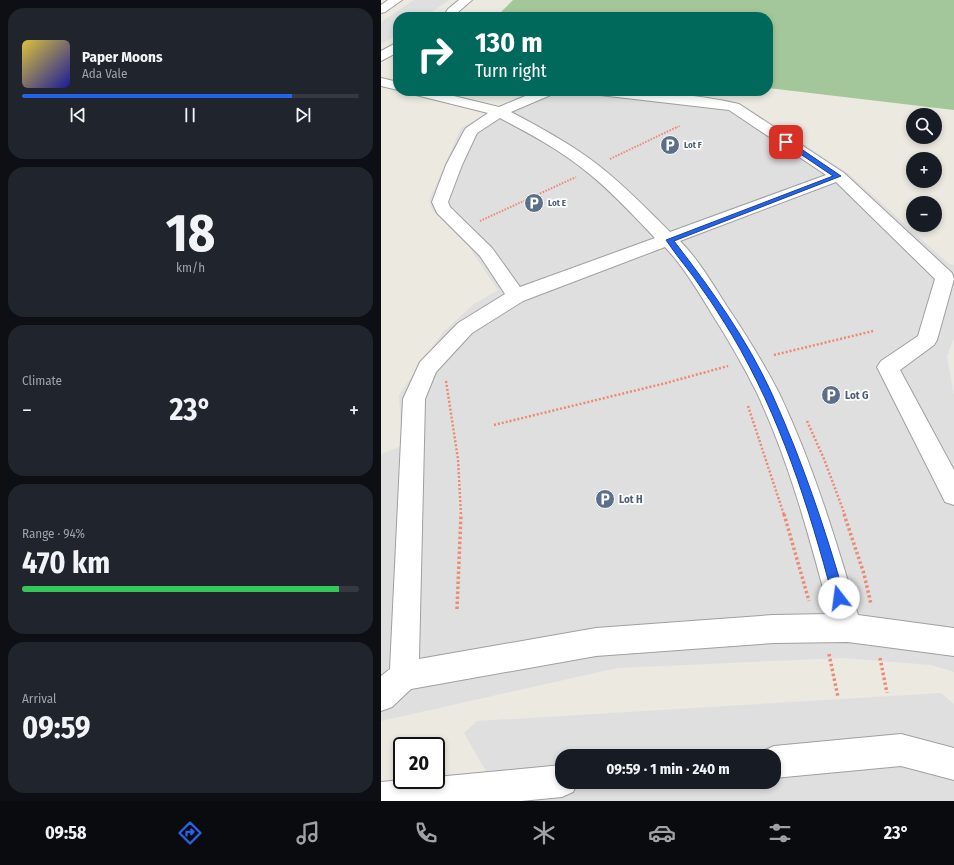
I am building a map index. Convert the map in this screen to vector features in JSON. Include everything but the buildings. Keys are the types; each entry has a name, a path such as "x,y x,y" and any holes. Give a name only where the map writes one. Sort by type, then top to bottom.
{"lane":[{"path":"381,10 396,0"},
{"path":"452,12 466,0"},
{"path":"381,57 393,49"},
{"path":"381,82 393,85"},
{"path":"437,96 500,112 549,139 592,168 627,198 670,240 705,286 718,306 743,346 768,394 792,450 825,548 847,628"},
{"path":"516,296 486,252 443,209 440,202 454,165 471,131 500,112 537,96"},
{"path":"646,96 720,104 733,107 838,176 945,278 927,340 889,367 954,494"},
{"path":"404,676 414,399 427,368 465,328 516,296 670,240 838,176"},
{"path":"381,696 404,676 596,642 773,629 847,628 954,642"},
{"path":"781,761 901,750 954,764"},
{"path":"381,798 555,782"}],"path":[{"path":"463,229 680,126"},
{"path":"774,355 873,331"},
{"path":"494,425 667,383 728,366 731,372"},
{"path":"446,379 458,456 461,505 457,609"},
{"path":"747,406 793,542 809,601"}],"green space":[{"path":"513,0 954,0 954,110 773,89 773,12 501,12"}],"shaded area":[{"path":"414,0 449,0 432,12 396,12"},
{"path":"393,14 393,38 381,44 381,22"},
{"path":"520,96 692,96 729,100 746,107 848,173 906,225 906,232 913,232 949,264 954,265 954,338 947,356 954,396 954,672 931,665 843,658 617,668 381,721 381,454 402,446 399,395 443,332 474,304 498,290 469,247 432,210 429,200 461,128"},
{"path":"941,693 954,704 954,801 503,801 464,733 477,721"}],"place":[{"name":"Lot F","path":"670,145"},
{"name":"Lot E","path":"534,203"},
{"name":"Lot G","path":"831,395"},
{"name":"Lot H","path":"605,499"}],"route":[{"path":"786,142 838,176 670,240 705,286 743,346 768,394 797,464 825,548 839,598"}]}
